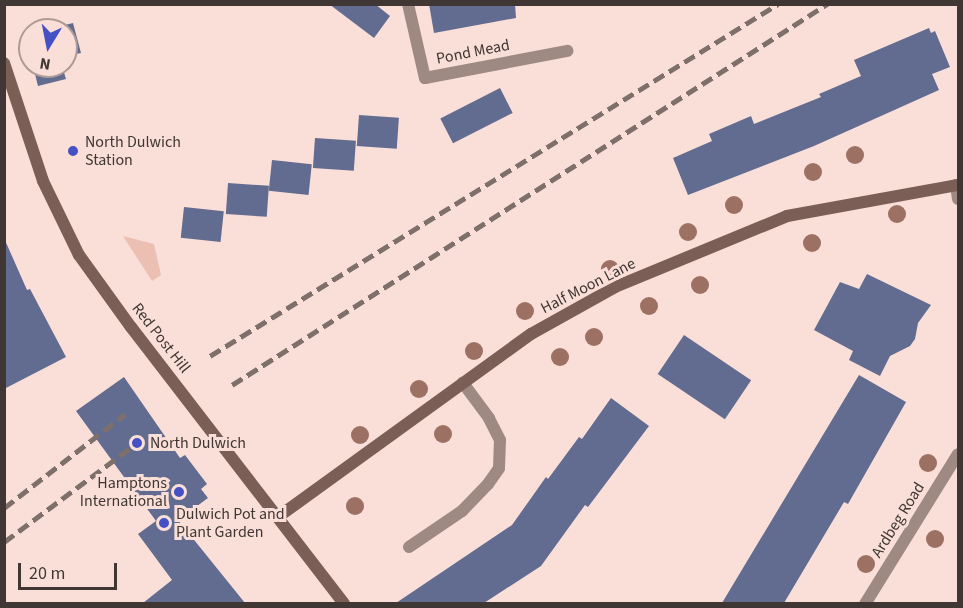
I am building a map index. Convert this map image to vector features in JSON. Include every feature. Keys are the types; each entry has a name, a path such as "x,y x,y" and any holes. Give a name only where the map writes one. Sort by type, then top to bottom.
{"street":[{"name":"Pond Mead","path":"408,4 424,78 567,51"},
{"name":"Red Post Hill","path":"4,63 43,181 79,255 124,318 344,603"},
{"name":"Half Moon Lane","path":"278,517 531,334 615,287 787,216 957,185"},
{"path":"957,185 958,199"},
{"path":"409,547 466,508 499,468 500,440 489,418 463,383"},
{"name":"Ardbeg Road","path":"866,603 958,454"}],"shaded area":[{"path":"123,236 154,244 161,275 152,281"}],"building":[{"path":"329,4 375,4 390,16 374,38"},
{"path":"429,4 515,4 516,18 434,33"},
{"path":"929,28 931,33 935,31 950,67 932,74 939,90 814,146 688,195 673,158 712,141 709,134 751,116 754,124 821,97 819,94 861,76 854,60"},
{"path":"36,78 66,79 38,86"},
{"path":"500,88 513,113 453,143 440,118"},
{"path":"359,115 399,118 397,149 357,146"},
{"path":"315,138 356,141 354,171 313,168"},
{"path":"272,160 312,164 309,195 269,191"},
{"path":"228,183 269,186 267,217 226,214"},
{"path":"184,207 224,211 221,242 181,238"},
{"path":"4,238 27,290 30,289 66,357 4,389"},
{"path":"867,274 931,305 918,323 915,339 910,346 890,356 880,376 849,360 853,351 814,330 840,282 859,289"},
{"path":"684,335 751,380 725,419 658,374"},
{"path":"859,375 906,402 848,504 844,502 784,603 722,603"},
{"path":"124,377 180,458 185,455 207,484 201,489 208,498 178,520 245,603 143,603 172,580 138,534 156,521 76,411"},
{"path":"611,398 649,426 588,507 585,505 541,566 484,603 396,603 512,525 546,477 548,479 579,437 582,439"}],"railway":[{"path":"210,356 778,4"},
{"path":"232,385 827,4"},
{"path":"4,508 125,414"},
{"path":"4,542 137,443"}],"place":[{"name":"North Dulwich Station","path":"73,151"},
{"name":"North Dulwich","path":"137,443"},
{"name":"Hamptons International","path":"179,492"},
{"name":"Dulwich Pot and Plant Garden","path":"164,523"}]}
